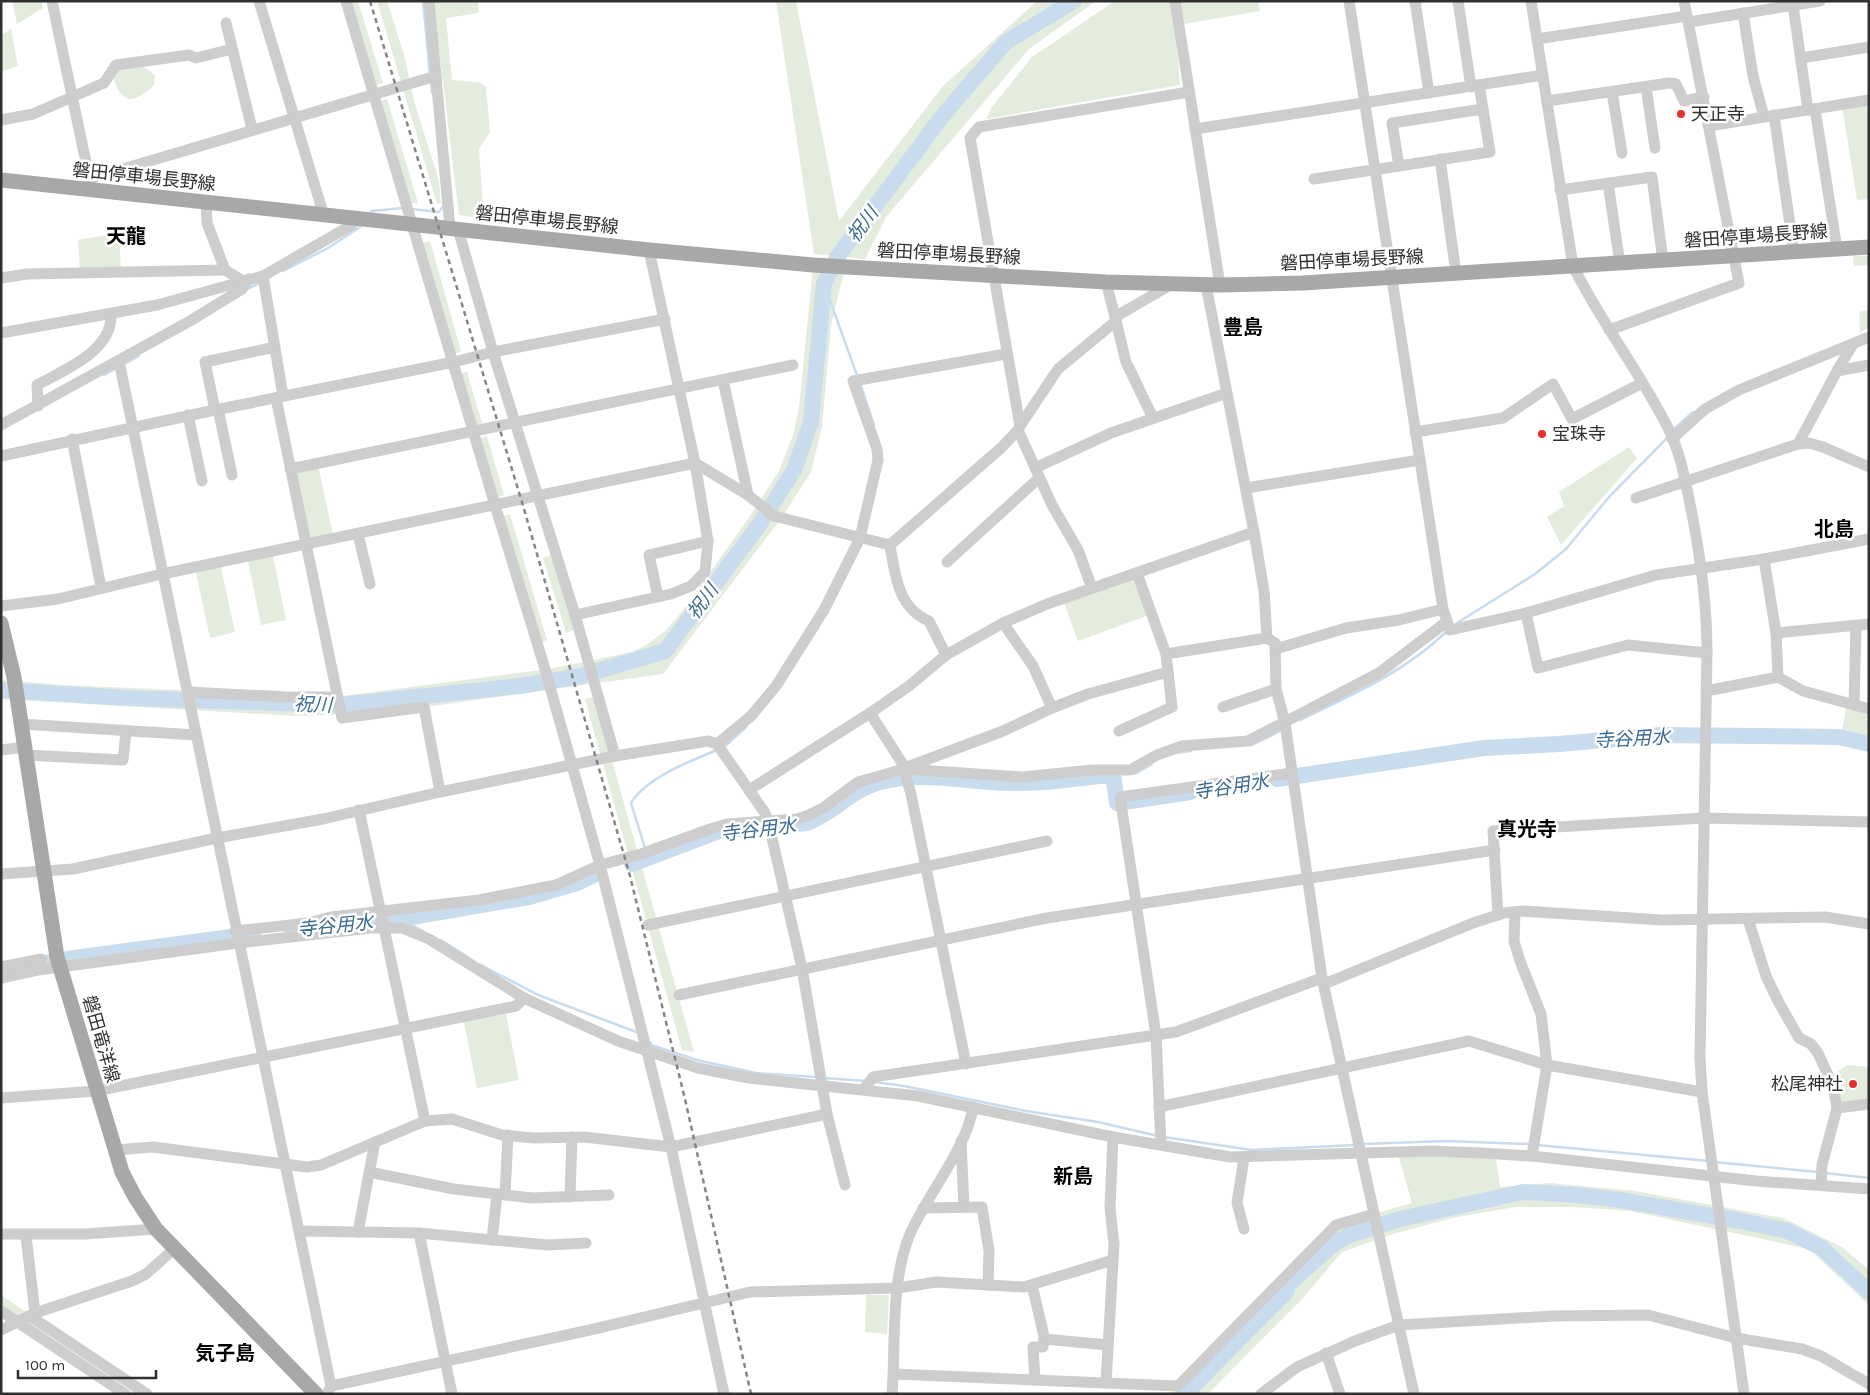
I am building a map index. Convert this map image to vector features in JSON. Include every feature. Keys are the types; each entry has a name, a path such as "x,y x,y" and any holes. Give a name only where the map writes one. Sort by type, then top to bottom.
{"main road":[{"name":"磐田停車場長野線","path":"1,180 90,184 206,202 324,216 820,266 1106,282 1213,285 1392,277 1869,247"},
{"name":"磐田竜洋線","path":"1,623 14,677 22,724 52,935 114,1150 135,1197 156,1229 316,1394"}],"street":[{"path":"52,1 73,94 90,184 252,129 436,76"},
{"path":"259,1 324,216"},
{"path":"346,1 495,505 546,669 600,866 649,1052 724,1394"},
{"path":"429,1 454,229 575,615 615,756"},
{"path":"1175,1 1195,130 1228,393 1264,591 1276,688 1285,723 1323,981 1359,1153 1414,1394"},
{"path":"1349,1 1442,609 1450,630 1526,613 1624,583 1702,567 1764,559 1869,539"},
{"path":"1415,1 1429,93"},
{"path":"1314,179 1490,152 1483,109 1475,86 1458,1"},
{"path":"1532,1 1573,266 1590,300 1642,383 1670,434 1686,482 1702,567 1706,605 1707,653 1700,1030 1702,1092 1744,1394"},
{"path":"1609,330 1739,283 1684,1"},
{"path":"1537,39 1743,13 1774,5 1793,5 1820,1"},
{"path":"1793,5 1801,58 1837,249"},
{"path":"1743,13 1753,76 1769,116 1794,252"},
{"path":"226,23 252,129"},
{"path":"1801,58 1869,47"},
{"path":"1,120 32,114 73,94 104,82 116,65 189,55 196,58 232,50"},
{"path":"1195,130 1543,75"},
{"path":"1547,101 1676,84 1684,101 1704,97"},
{"path":"1646,87 1655,148"},
{"path":"1092,588 1078,550 1052,506 1019,428 970,138 979,127 1189,92"},
{"path":"1612,92 1622,153"},
{"path":"1709,126 1869,100"},
{"path":"1399,166 1392,123 1483,109"},
{"path":"1440,160 1456,273"},
{"path":"1560,190 1652,177 1663,261"},
{"path":"1608,183 1620,264"},
{"path":"206,202 207,223 225,270"},
{"path":"1,333 157,305 263,276 350,226 358,219"},
{"path":"575,615 658,596 691,586 706,572 708,541 666,319 649,250"},
{"path":"1,278 45,273 225,270 246,280"},
{"path":"263,276 275,347 290,469 342,718 424,707 440,792"},
{"path":"1,425 38,406 242,289 246,280"},
{"path":"1106,282 1126,362 1154,418"},
{"path":"890,545 1002,447 1019,428 1058,369 1116,319 1172,284"},
{"path":"38,406 37,385 80,362 97,349 112,321 111,314"},
{"path":"1,456 216,409 454,362 493,352 666,319"},
{"path":"1670,434 1705,409 1739,390 1869,337"},
{"path":"1798,444 1812,414 1853,344"},
{"path":"232,475 205,362 275,347"},
{"path":"717,744 751,716 776,686 824,610 860,538 878,460 877,449 852,380 1006,354"},
{"path":"119,360 188,692 235,931 300,1231 329,1390 750,1292 898,1288 936,1282 1024,1287 1113,1260"},
{"path":"290,469 793,365"},
{"path":"1837,371 1869,365"},
{"path":"723,380 748,495"},
{"path":"1415,432 1503,418 1553,384 1572,419 1642,383"},
{"path":"948,562 1037,473 1111,433 1228,393"},
{"path":"188,415 202,481"},
{"path":"72,439 101,587"},
{"path":"1636,498 1798,444 1809,443 1823,447 1869,467"},
{"path":"1246,488 1420,460"},
{"path":"1,606 58,599 91,592 101,587 694,463 748,495 774,516 890,545"},
{"path":"749,790 870,714 909,686 946,655 1003,623 1047,604 1254,532"},
{"path":"358,534 370,584"},
{"path":"658,596 650,555 708,541"},
{"path":"890,545 898,590 916,616 929,621 946,655"},
{"path":"1764,559 1776,634 1778,677"},
{"path":"1118,731 1172,706 1166,654 1137,572"},
{"path":"1271,640 1279,648 1346,628 1399,620 1442,609"},
{"path":"1526,613 1538,668 1628,645 1707,653"},
{"path":"904,769 1023,777 1092,770 1130,770 1157,755 1182,746 1248,741 1379,674 1446,622"},
{"path":"1003,623 1033,666 1052,708"},
{"path":"1776,634 1869,624"},
{"path":"1854,705 1856,626"},
{"path":"1166,654 1271,640"},
{"path":"235,931 308,923 331,917 479,900 556,885 600,866 641,854 710,828 727,824 796,819 823,808 858,782 904,769 1003,731 1052,708 1088,694 1168,672"},
{"path":"1706,691 1778,677 1803,691 1869,709"},
{"path":"1223,707 1276,688"},
{"path":"188,692 288,697 338,697"},
{"path":"870,714 901,761 904,769 966,1064"},
{"path":"22,724 196,735"},
{"path":"1,750 123,760 126,732"},
{"path":"1,874 42,873 73,869 615,756 700,741 717,744 768,821 802,968 827,1114 845,1185"},
{"path":"1160,1145 1156,1035 1120,798 1292,773"},
{"path":"358,810 425,1121"},
{"path":"1498,915 1493,831 1704,818 1869,822"},
{"path":"648,925 1047,841"},
{"path":"679,995 1047,918 1495,850"},
{"path":"1516,912 1514,941 1541,1014 1547,1065 1532,1156"},
{"path":"864,1089 873,1077 1176,1032 1323,981 1473,923 1498,915 1516,912 1702,920 1825,917 1869,924"},
{"path":"1748,919 1766,976 1778,1002 1799,1038 1811,1044 1818,1053 1833,1086 1837,1108 1822,1165 1821,1185"},
{"path":"1,978 238,943 384,926 402,928 429,939 524,998 618,1042 698,1068 749,1078 822,1084 918,1096 1113,1138 1244,1158 1432,1151 1532,1156 1715,1177 1869,1189"},
{"path":"1,967 41,959"},
{"path":"1,1098 96,1091 516,1006 524,998"},
{"path":"1159,1107 1469,1041 1547,1065 1702,1092"},
{"path":"1837,1108 1869,1104"},
{"path":"892,1394 898,1288 910,1236 923,1208 962,1141 971,1120 973,1107"},
{"path":"114,1150 153,1147 307,1167 321,1165 425,1121 452,1119 508,1136 533,1138 572,1137 671,1147 827,1114"},
{"path":"492,1240 501,1195 508,1136"},
{"path":"570,1197 572,1137"},
{"path":"1106,1383 1114,1244 1110,1208 1113,1138"},
{"path":"962,1141 964,1207"},
{"path":"358,1232 375,1142"},
{"path":"1244,1158 1237,1203 1244,1229"},
{"path":"369,1172 454,1189 532,1198 610,1194"},
{"path":"923,1208 982,1207 989,1251 988,1285"},
{"path":"894,1374 1178,1386 1336,1226 1374,1214"},
{"path":"1,1234 26,1236 156,1229"},
{"path":"300,1231 419,1234 548,1245 586,1243"},
{"path":"419,1234 452,1394"},
{"path":"26,1236 26,1317"},
{"path":"1,1330 26,1317 132,1281 146,1274 175,1248"},
{"path":"1032,1285 1044,1338 1043,1347 1033,1346 1035,1380"},
{"path":"1,1311 26,1317 147,1394"},
{"path":"1268,1391 1297,1367 1326,1353 1399,1325 1543,1316 1648,1315 1736,1338 1802,1349 1815,1354 1869,1384"},
{"path":"26,1317 125,1394"},
{"path":"1044,1338 1108,1345"},
{"path":"1326,1353 1340,1394"}],"green space":[{"path":"12,1 41,1 43,8 17,24"},
{"path":"350,1 358,1 383,83 375,86"},
{"path":"377,1 387,1 405,58 414,101 439,181 441,203 437,204"},
{"path":"433,1 478,1 479,13 446,18 452,80 479,82 486,87 490,132 479,149 483,206 474,204 483,209 492,220 459,215"},
{"path":"776,1 796,1 839,221 943,86 1037,1 1096,1 1029,49 886,217 865,259 814,254"},
{"path":"1115,1 1173,1 1180,85 986,119 992,107 1032,57"},
{"path":"1175,1 1258,1 1260,11 1178,25"},
{"path":"11,29 18,66 1,72 1,35"},
{"path":"141,65 155,75 154,85 138,97 126,98 118,90 111,72"},
{"path":"387,99 418,203 411,203 380,101"},
{"path":"1869,100 1869,199 1857,200 1842,105"},
{"path":"119,233 121,271 80,272 78,240"},
{"path":"430,241 461,351 454,354 422,243"},
{"path":"1853,256 1869,256 1869,265 1854,266"},
{"path":"814,257 844,272 831,325 822,427 811,472 780,520 663,674 382,713 296,716 1,699 1,680 63,685 335,697 549,669 632,652 646,645 664,632 681,613 748,519 779,471 793,435 799,408"},
{"path":"1869,310 1869,328 1860,332 1859,312"},
{"path":"467,372 482,423 475,426 460,373"},
{"path":"487,436 504,495 496,498 479,439"},
{"path":"1629,447 1637,458 1561,545 1547,517 1564,506 1559,492"},
{"path":"318,465 333,535 309,540 294,471"},
{"path":"510,514 547,640 538,644 501,517"},
{"path":"272,551 286,620 261,625 247,556"},
{"path":"551,555 574,630 566,633 543,558"},
{"path":"220,563 235,632 210,638 195,568"},
{"path":"1137,573 1152,614 1078,641 1063,600"},
{"path":"594,697 694,1052 682,1050 585,699"},
{"path":"1847,703 1869,708 1869,736 1842,730"},
{"path":"505,1009 519,1080 477,1088 463,1017"},
{"path":"1847,1065 1869,1067 1869,1104 1837,1108 1829,1078"},
{"path":"1495,1153 1500,1187 1550,1183 1635,1191 1783,1218 1842,1247 1869,1270 1869,1305 1809,1249 1630,1211 1573,1207 1515,1207 1452,1218 1393,1234 1342,1252 1303,1298 1208,1394 1171,1394 1339,1224 1412,1203 1398,1154"},
{"path":"1,1295 147,1394 125,1394 1,1311"},
{"path":"866,1295 889,1295 887,1334 865,1332"}],"waterway":[{"path":"423,1 430,75"},
{"name":"祝川","path":"1,690 127,698 340,705 520,686 581,676 665,651 759,525 794,470 811,422 824,284 838,256 944,114 1006,42 1074,1"},
{"path":"431,81 432,93"},
{"path":"411,209 439,212 444,205"},
{"path":"370,214 372,211 403,208"},
{"path":"283,271 328,248 363,225"},
{"path":"248,289 261,282"},
{"path":"824,284 858,378"},
{"path":"124,364 139,356"},
{"path":"104,375 117,368"},
{"path":"860,383 874,425"},
{"path":"1673,430 1693,412"},
{"path":"1457,623 1535,574 1566,549 1609,497 1668,437"},
{"path":"1300,720 1396,671 1431,646 1447,631"},
{"path":"724,747 746,727"},
{"path":"1252,745 1280,731"},
{"name":"寺谷用水","path":"1277,779 1484,748 1559,744 1661,735 1839,737 1869,744"},
{"path":"645,848 631,803 638,794 658,778 717,750"},
{"path":"1177,753 1191,751"},
{"path":"1135,774 1152,764"},
{"name":"寺谷用水","path":"632,864 719,831 807,823 870,785 897,779 930,777 1026,783 1113,775 1117,803 1191,792"},
{"name":"寺谷用水","path":"292,930 400,919 529,897 577,883 598,873"},
{"path":"400,919 423,931"},
{"name":"寺谷用水","path":"67,959 253,934"},
{"path":"441,940 474,961"},
{"name":"寺谷用水","path":"23,968 50,962"},
{"path":"479,964 538,995 639,1033"},
{"path":"650,1042 651,1045 697,1060 756,1073 816,1077"},
{"path":"824,1078 866,1081"},
{"path":"874,1082 904,1086 1026,1111 1098,1122 1158,1136"},
{"path":"1164,1137 1252,1150 1355,1145"},
{"path":"1363,1144 1446,1141 1529,1144"},
{"path":"1537,1145 1709,1161"},
{"path":"1714,1162 1818,1172"},
{"path":"1826,1173 1869,1178"},
{"path":"1185,1394 1286,1292 1288,1285 1332,1245 1349,1235 1400,1219 1523,1192 1620,1200 1788,1231 1822,1248 1869,1292"}],"railway":[{"path":"370,1 524,509 630,876 685,1099 751,1394"}],"place":[{"name":"天正寺","path":"1681,114"},
{"name":"宝珠寺","path":"1542,434"},
{"name":"松尾神社","path":"1853,1084"}],"district":[{"name":"天龍","path":"126,236"},
{"name":"豊島","path":"1243,327"},
{"name":"北島","path":"1834,529"},
{"name":"真光寺","path":"1527,829"},
{"name":"新島","path":"1073,1176"},
{"name":"気子島","path":"225,1353"}]}
